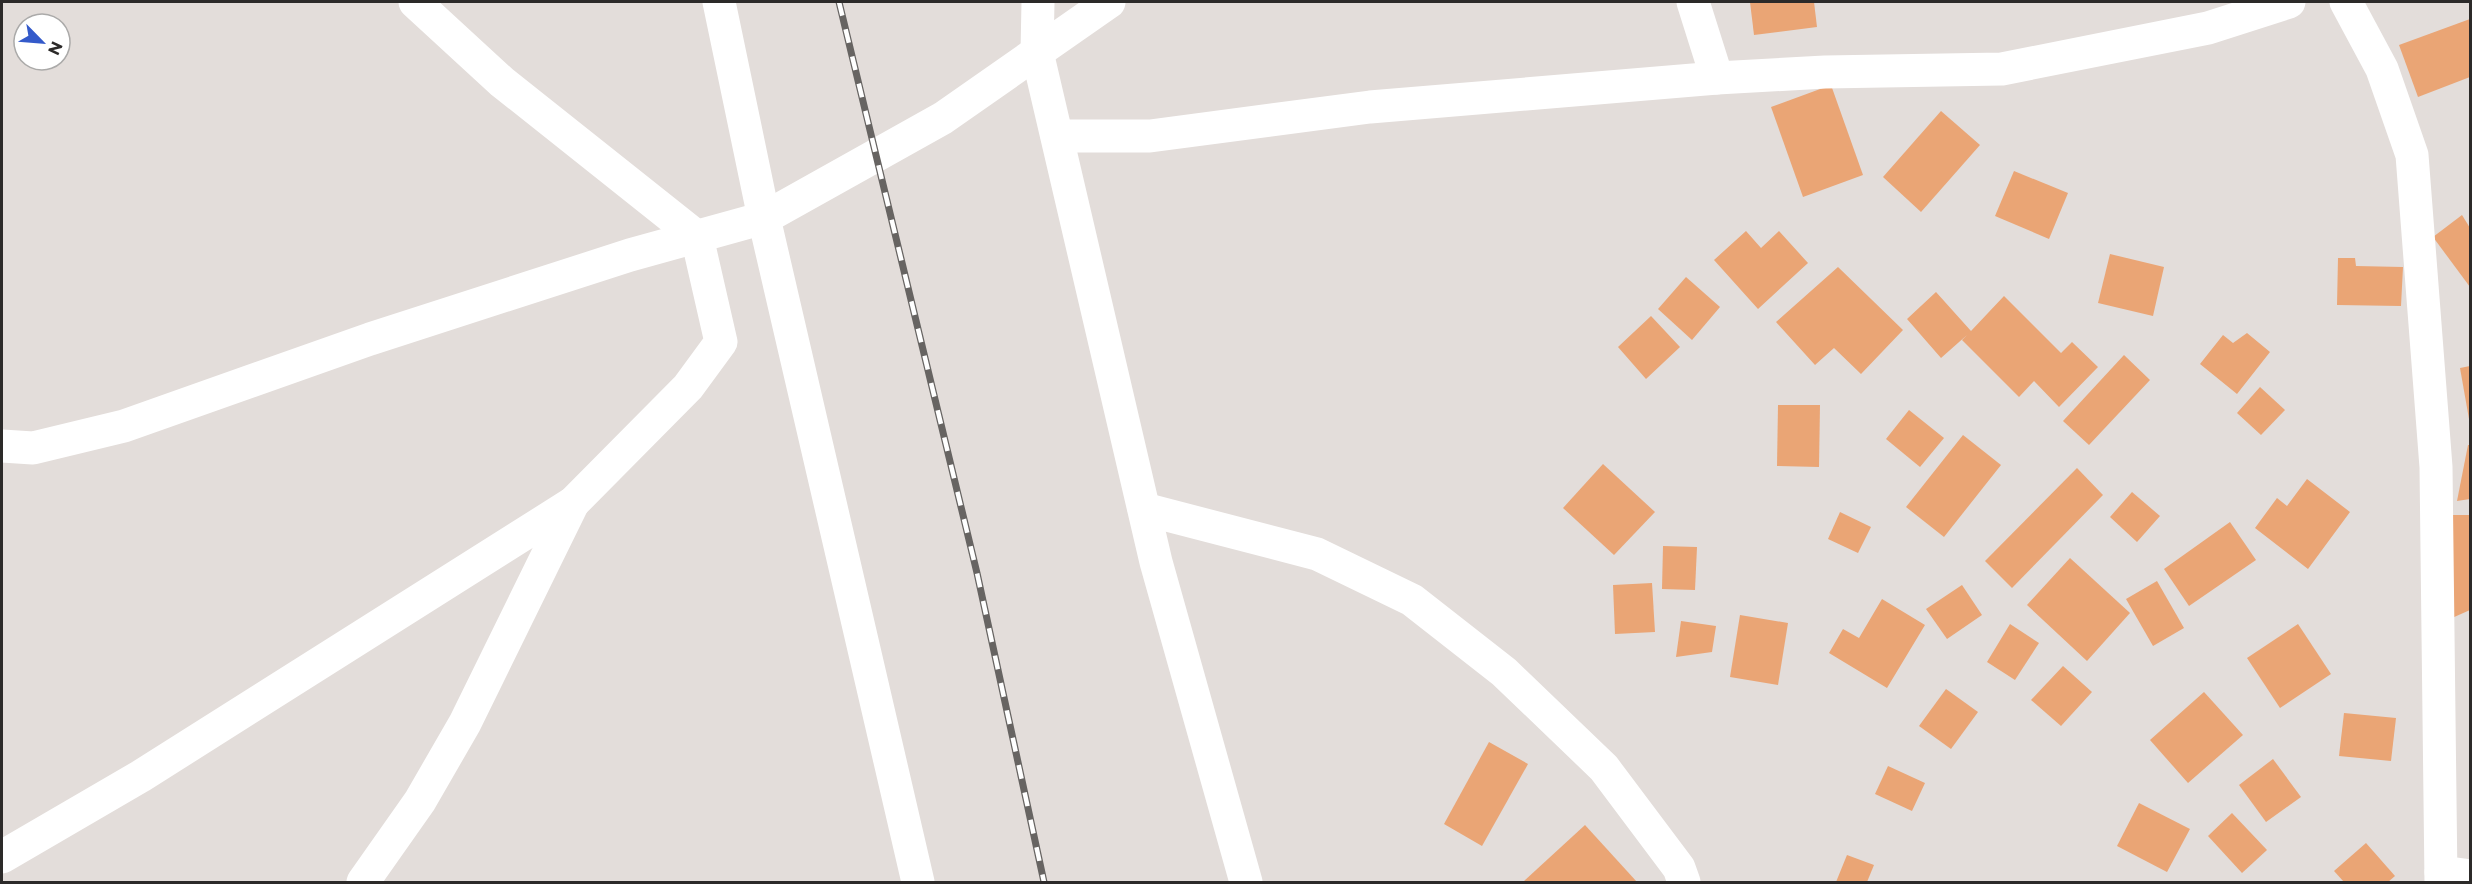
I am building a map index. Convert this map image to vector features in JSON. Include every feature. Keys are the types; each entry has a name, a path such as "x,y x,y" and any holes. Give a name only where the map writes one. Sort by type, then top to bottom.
{"street":[{"path":"2,857 31,838 141,776 573,503 688,387 721,342 697,237 502,82 415,2"},
{"path":"719,2 764,218 918,882"},
{"path":"1038,2 1037,52 1156,562 1246,882"},
{"path":"2,446 33,448 124,426 381,335 630,255 764,218 943,118 1109,2"},
{"path":"1694,2 1717,78"},
{"path":"1057,136 1150,136 1370,107 1717,78 1825,72 2002,69 2208,28 2289,2"},
{"path":"2346,2 2382,69 2412,154 2436,468 2451,877"},
{"path":"363,882 420,801 465,723 573,503"},
{"path":"1144,509 1317,554 1412,600 1504,672 1604,768 1679,868 1684,882"}],"building":[{"path":"1750,2 1814,2 1817,27 1754,35"},
{"path":"2470,19 2470,77 2418,97 2399,45"},
{"path":"1831,85 1863,175 1803,197 1771,107"},
{"path":"1941,111 1980,145 1921,212 1883,177"},
{"path":"2014,171 2068,193 2049,239 1995,216"},
{"path":"2462,215 2470,228 2470,287 2433,237"},
{"path":"1746,231 1761,248 1779,231 1808,263 1758,309 1714,260"},
{"path":"2110,254 2164,267 2153,316 2098,303"},
{"path":"2338,258 2355,258 2356,266 2403,267 2401,306 2337,305"},
{"path":"1838,267 1903,330 1861,374 1834,348 1815,365 1776,322"},
{"path":"1686,277 1720,307 1692,340 1658,309"},
{"path":"1936,292 1971,331 2004,296 2061,353 2072,342 2098,367 2059,407 2034,381 2019,397 1962,340 1967,335 1941,358 1907,319"},
{"path":"1651,316 1680,347 1646,379 1618,347"},
{"path":"2247,333 2270,352 2237,394 2200,364 2223,335 2233,343"},
{"path":"2124,355 2150,380 2089,445 2063,421"},
{"path":"2470,366 2470,418 2469,419 2460,368"},
{"path":"2260,387 2285,410 2261,435 2237,413"},
{"path":"1778,405 1820,405 1819,467 1777,466"},
{"path":"1909,410 1944,438 1920,467 1886,439"},
{"path":"1963,435 2001,465 1944,537 1906,507"},
{"path":"2468,445 2470,445 2470,499 2457,501"},
{"path":"1603,464 1655,512 1614,555 1563,508"},
{"path":"2077,468 2103,495 2012,588 1985,561"},
{"path":"2307,479 2350,512 2308,569 2255,528 2277,498 2287,506"},
{"path":"2132,492 2160,516 2137,542 2110,517"},
{"path":"1840,512 1871,527 1858,553 1828,539"},
{"path":"2452,515 2470,515 2470,610 2452,618"},
{"path":"2230,522 2256,560 2189,606 2164,569"},
{"path":"1663,546 1697,547 1695,590 1662,589"},
{"path":"2070,558 2130,613 2087,661 2027,605"},
{"path":"2157,581 2184,628 2153,646 2126,599"},
{"path":"1652,583 1655,632 1615,634 1613,585"},
{"path":"1962,585 1982,615 1947,639 1926,609"},
{"path":"1882,599 1925,625 1887,688 1829,653 1843,629 1859,638"},
{"path":"1740,615 1788,623 1778,685 1730,677"},
{"path":"1681,621 1716,626 1712,652 1676,657"},
{"path":"2010,624 2039,643 2015,680 1987,662"},
{"path":"2298,624 2331,674 2280,708 2247,658"},
{"path":"2063,666 2092,692 2061,726 2031,700"},
{"path":"1946,689 1978,712 1951,749 1919,726"},
{"path":"2204,692 2243,735 2188,783 2150,740"},
{"path":"2344,713 2396,718 2391,761 2339,756"},
{"path":"1489,742 1528,764 1482,846 1444,824"},
{"path":"2273,759 2301,797 2266,822 2239,785"},
{"path":"1888,766 1925,783 1912,811 1875,794"},
{"path":"2139,803 2190,829 2167,872 2117,846"},
{"path":"2232,813 2267,850 2242,873 2208,836"},
{"path":"1585,825 1637,882 1523,882"},
{"path":"2366,843 2395,876 2388,882 2344,882 2334,871"},
{"path":"1847,855 1874,865 1867,882 1836,882"}],"railway":[{"path":"839,2 977,573 1044,882"}]}
